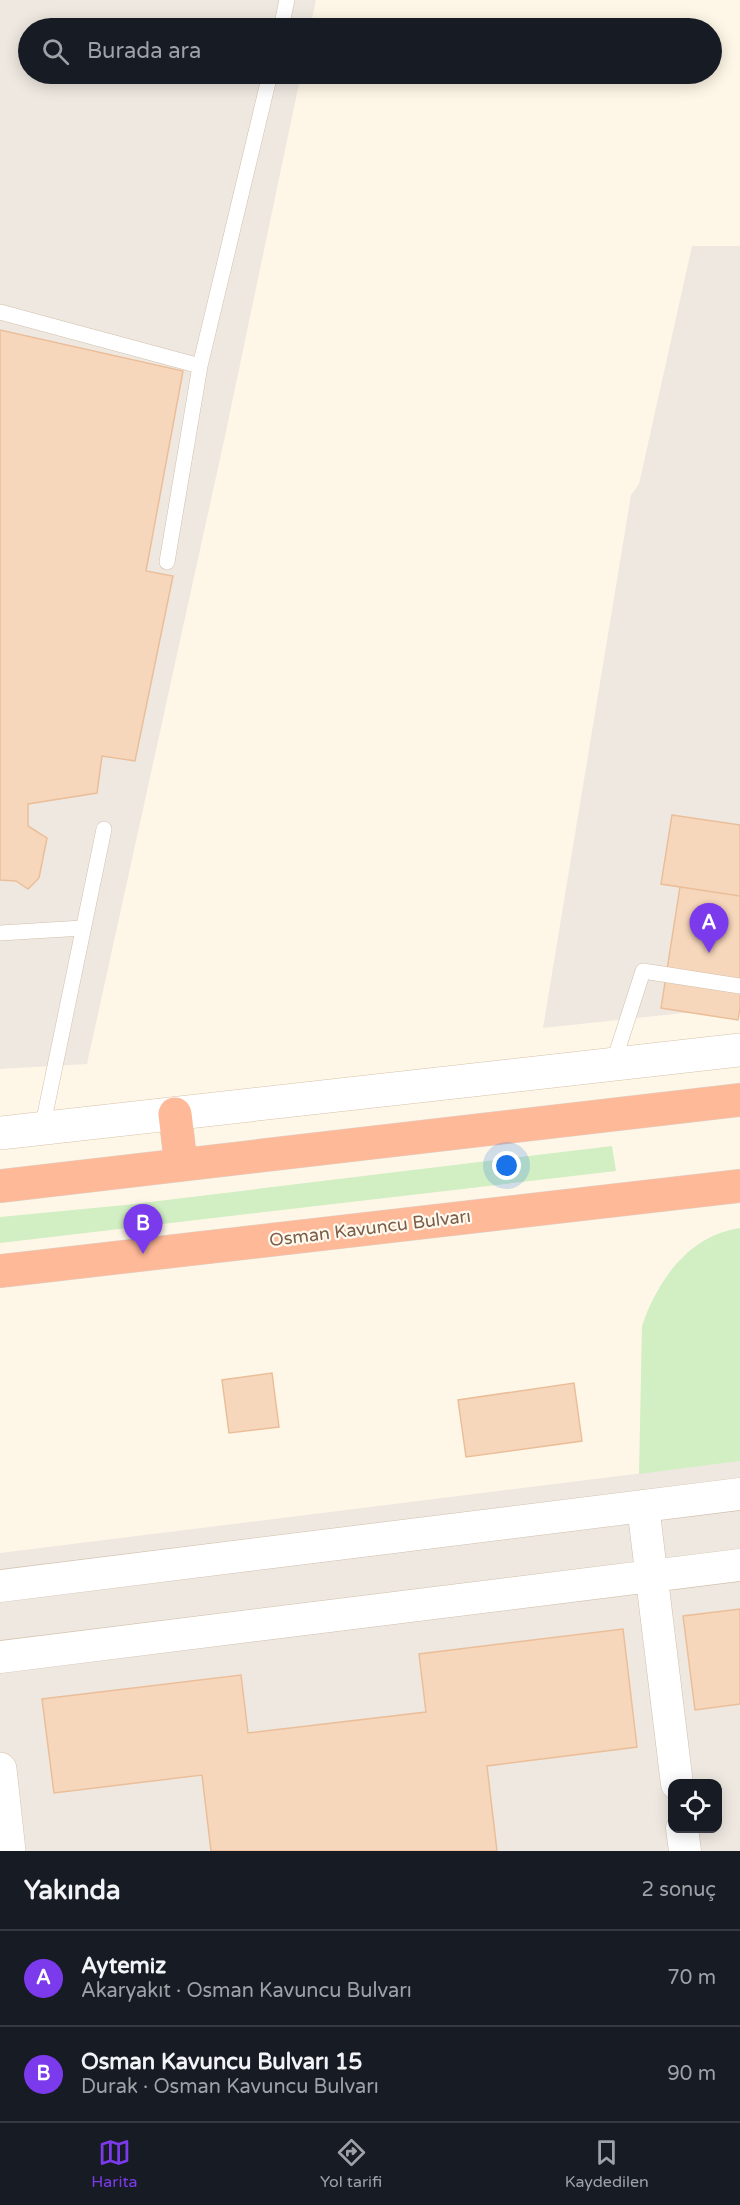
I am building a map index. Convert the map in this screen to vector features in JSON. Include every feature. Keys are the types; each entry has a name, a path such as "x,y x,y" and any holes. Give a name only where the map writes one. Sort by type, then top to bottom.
{"highway":[{"path":"0,1186 740,1100"},
{"path":"175,1114 181,1165"},
{"name":"Osman Kavuncu Bulvarı","path":"0,1271 740,1186"}],"street":[{"path":"0,1133 740,1050"},
{"path":"0,1586 740,1494"},
{"path":"643,1506 676,1779"},
{"path":"0,1657 740,1565"},
{"path":"0,1769 9,1851"},
{"path":"683,1833 685,1851"}],"lane":[{"path":"283,18 287,0"},
{"path":"167,562 200,366 268,84"},
{"path":"0,312 200,366"},
{"path":"42,1129 104,830"},
{"path":"0,933 83,928"},
{"path":"613,1064 643,971 740,986"}],"shaded area":[{"path":"0,0 316,0 312,18 18,18 18,84 299,84 225,436 87,1064 0,1069"},
{"path":"692,246 740,246 740,1007 543,1028 631,495 639,484"},
{"path":"740,1461 740,1851 0,1851 0,1553"}],"green space":[{"path":"612,1146 616,1171 0,1243 0,1217 125,1205"},
{"path":"740,1228 740,1461 639,1474 642,1326 648,1309 666,1277 691,1250 722,1232"}],"building":[{"path":"0,330 183,371 146,571 173,576 135,761 102,756 97,793 28,804 28,826 47,838 39,878 28,889 16,881 0,880"},
{"path":"672,815 740,825 740,896 661,884"},
{"path":"680,887 740,896 740,1008 738,1020 661,1008"},
{"path":"272,1373 279,1427 229,1433 222,1380"},
{"path":"574,1383 582,1441 466,1457 458,1400"},
{"path":"740,1609 740,1704 695,1710 683,1616"},
{"path":"623,1629 637,1747 487,1766 497,1851 211,1851 202,1775 54,1793 42,1699 241,1675 248,1733 426,1712 419,1654"}],"place":[{"name":"Aytemiz","path":"709,953"},
{"name":"Osman Kavuncu Bulvarı 15","path":"143,1254"}]}
